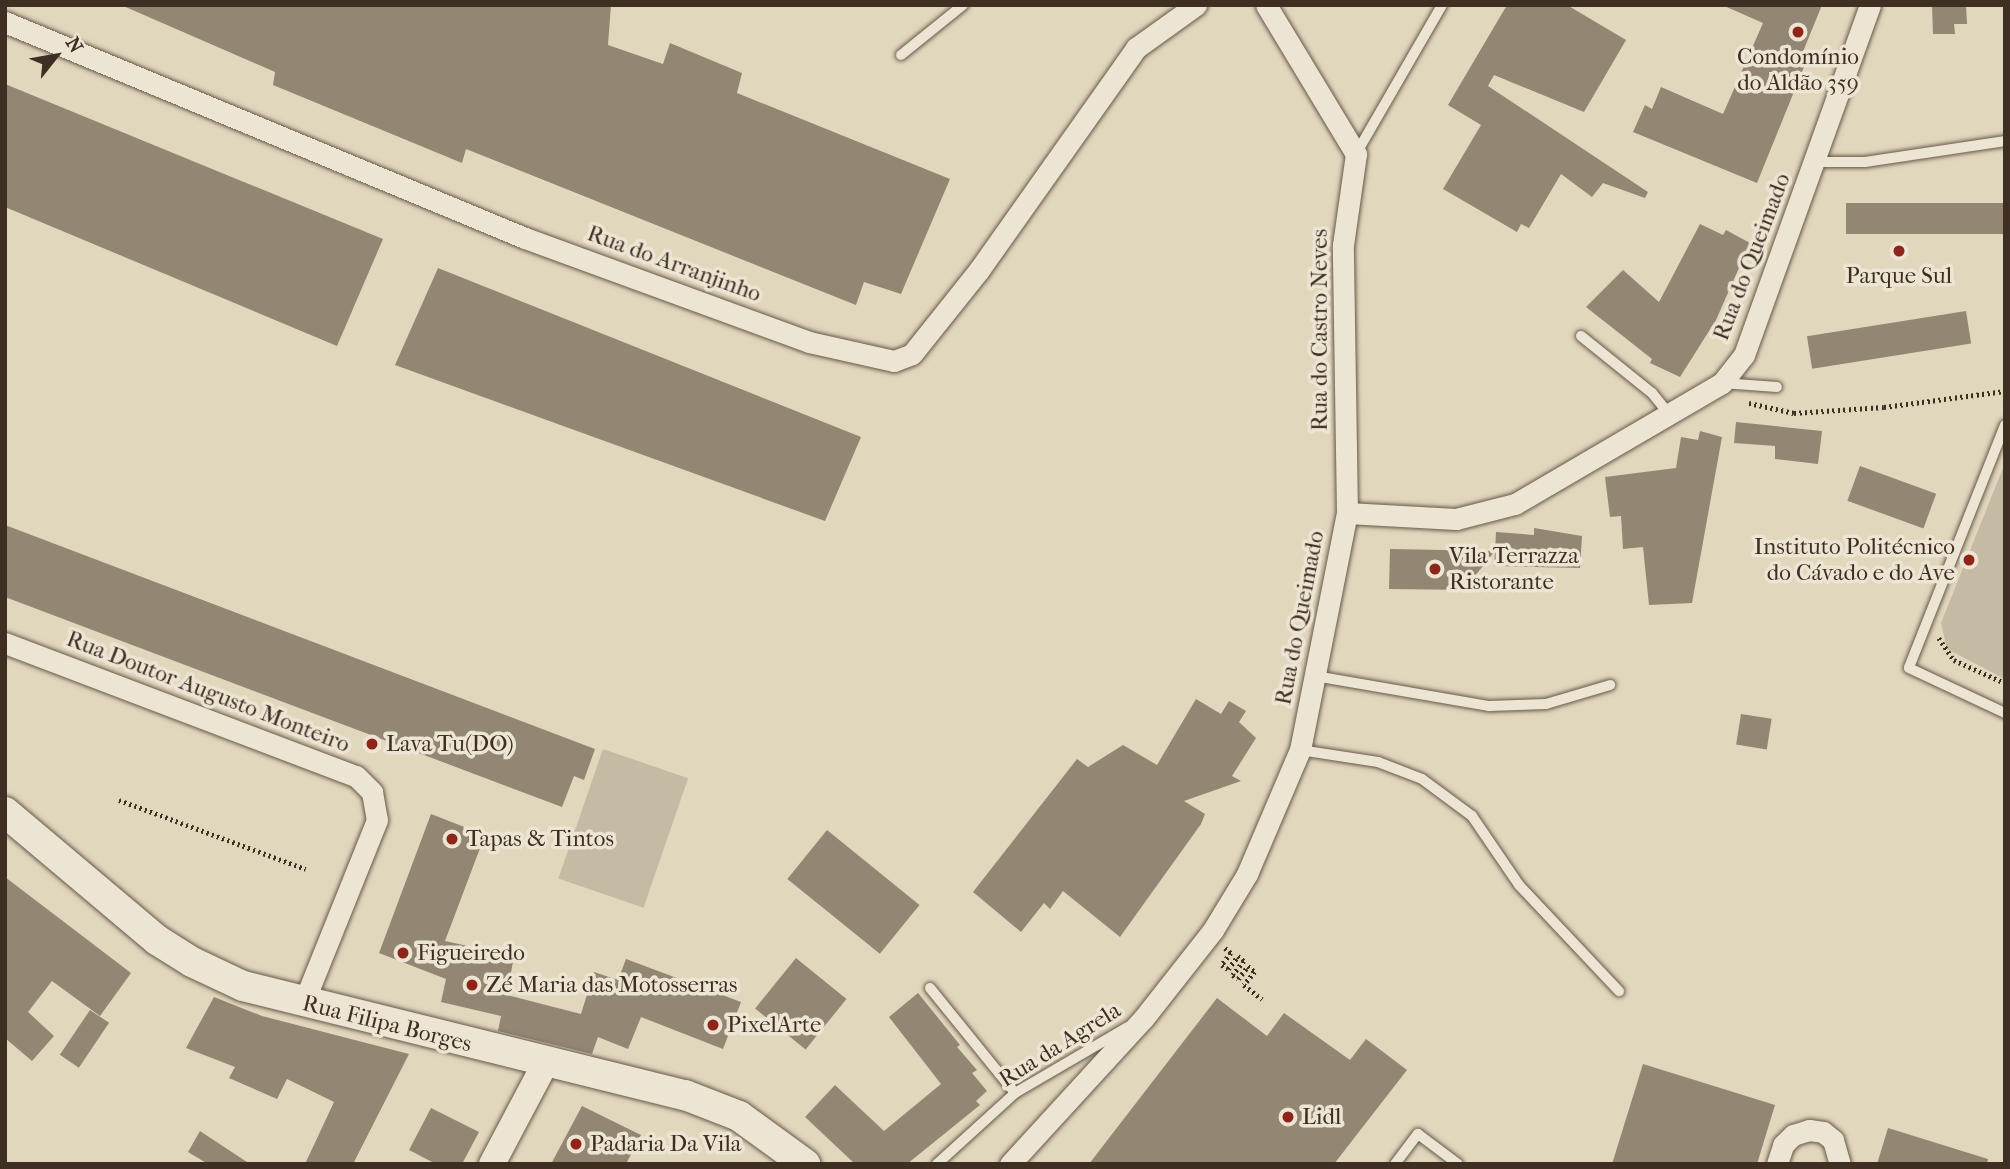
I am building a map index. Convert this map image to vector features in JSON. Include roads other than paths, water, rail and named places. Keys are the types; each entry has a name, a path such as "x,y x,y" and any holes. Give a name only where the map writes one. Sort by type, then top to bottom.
{"main road":[{"name":"Rua Filipa Borges","path":"5,812 157,940 192,962 243,986 303,1004 545,1064 685,1095 739,1116 805,1164"}],"street":[{"name":"Rua do Arranjinho","path":"5,22 525,238 809,342 894,361 912,354 979,270 1136,48 1196,5"},
{"path":"1266,5 1356,154"},
{"name":"Rua do Queimado","path":"1012,1163 1143,1019 1213,930 1247,874 1300,750 1347,513 1457,519 1515,504 1722,383 1744,355 1817,162 1870,5"},
{"name":"Rua do Castro Neves","path":"1347,513 1343,245 1356,154"},
{"name":"Rua Doutor Augusto Monteiro","path":"5,643 356,776 372,792 377,820 303,1004"},
{"path":"492,1164 545,1064"},
{"path":"1777,1164 1788,1140 1809,1130 1823,1132 1833,1140 1840,1164"}],"lane":[{"path":"901,55 963,5"},
{"path":"1356,154 1443,5"},
{"path":"1817,162 1864,162 2005,141"},
{"path":"1581,336 1652,393 1670,415"},
{"path":"1722,383 1777,387"},
{"path":"2005,425 1909,668 2005,713"},
{"path":"1315,676 1489,706 1546,704 1610,685"},
{"path":"1300,750 1389,766 1422,779 1472,816 1519,885 1619,991"},
{"path":"930,988 1015,1093"},
{"name":"Rua da Agrela","path":"937,1164 1015,1093 1143,1019"},
{"path":"1395,1164 1418,1134 1458,1164"}],"place":[{"name":"Condomínio do Aldão 359","path":"1798,32"},
{"name":"Parque Sul","path":"1899,251"},
{"name":"Instituto Politécnico do Cávado e do Ave","path":"1969,560"},
{"name":"Vila Terrazza Ristorante","path":"1435,569"},
{"name":"Lava Tu(DO)","path":"372,744"},
{"name":"Tapas & Tintos","path":"452,839"},
{"name":"Figueiredo","path":"403,953"},
{"name":"Zé Maria das Motosserras","path":"472,985"},
{"name":"PixelArte","path":"713,1025"},
{"name":"Lidl","path":"1288,1117"},
{"name":"Padaria Da Vila","path":"576,1144"}]}
